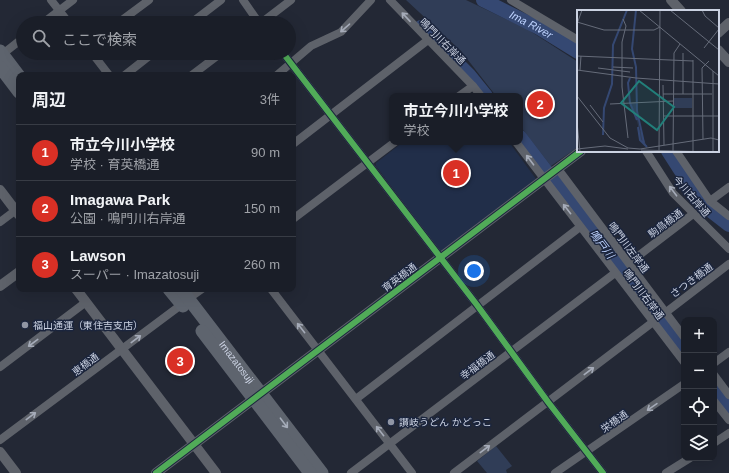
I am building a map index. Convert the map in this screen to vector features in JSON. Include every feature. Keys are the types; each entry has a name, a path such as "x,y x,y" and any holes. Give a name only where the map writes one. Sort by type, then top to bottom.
{"main road":[{"path":"1,57 16,73"},
{"path":"1,57 16,86"},
{"name":"Imazatosuji","path":"174,292 183,298 257,395 322,473"},
{"name":"Imazatosuji","path":"257,395 310,473"}],"street":[{"path":"51,0 64,16"},
{"path":"52,16 73,0"},
{"path":"127,16 149,0"},
{"path":"200,16 221,0"},
{"path":"242,0 255,16"},
{"path":"269,16 291,0"},
{"path":"280,72 292,64 311,46 341,32 354,20 371,0"},
{"name":"鳴門川右岸通","path":"390,0 479,93"},
{"path":"511,0 522,3 577,39"},
{"path":"671,0 680,10"},
{"path":"719,32 729,23"},
{"path":"296,142 428,40"},
{"path":"1,57 16,44"},
{"path":"719,51 729,62"},
{"path":"97,60 107,72"},
{"path":"129,72 144,60"},
{"path":"196,72 212,60"},
{"path":"289,60 366,163 478,305 548,402 604,473"},
{"path":"463,93 473,86"},
{"path":"296,217 391,145"},
{"name":"鳴門川右岸通","path":"519,145 551,174 580,227 681,358"},
{"name":"育英橋通","path":"156,473 257,395 442,258 580,152"},
{"name":"今川右岸通","path":"647,152 673,193 729,249"},
{"path":"677,152 710,201 729,216"},
{"name":"鳴門川左岸通","path":"551,174 629,263 681,333"},
{"path":"710,201 729,187"},
{"path":"0,190 16,211"},
{"path":"0,222 16,213"},
{"name":"駒鳥橋通","path":"629,263 694,214"},
{"path":"356,399 580,227"},
{"name":"さつき橋通","path":"665,313 729,264"},
{"name":"幸福橋通","path":"351,473 615,273"},
{"path":"0,286 16,274"},
{"path":"78,292 216,473"},
{"name":"恵橋通","path":"0,440 122,349 183,298 196,292"},
{"path":"273,292 412,473"},
{"path":"0,367 86,302"},
{"path":"454,473 653,322"},
{"path":"717,361 729,352"},
{"path":"717,379 729,395"},
{"name":"栄橋通","path":"555,473 681,386"},
{"path":"717,405 729,420"},
{"path":"717,441 729,433"},
{"path":"0,452 16,473"},
{"path":"666,473 685,461"}],"shaded area":[{"path":"406,0 466,0 527,29 577,61 577,148 551,166 523,130 523,93 494,93 461,51"},
{"path":"399,145 511,145 536,179 441,253 376,166 376,163"},
{"path":"496,446 512,466 506,470 507,473 487,473 477,461"}],"waterway":[{"name":"Ima River","path":"483,0 539,28 577,51"},
{"name":"鳴戸川","path":"421,27 469,75 484,93"},
{"name":"鳴戸川","path":"523,141 681,347"},
{"name":"Ima River","path":"669,152 702,204 729,225"},
{"name":"鳴戸川","path":"717,395 729,411"}],"cycle path":[{"path":"288,60 477,305 548,402 603,473"},
{"path":"156,473 580,152"}],"place":[{"name":"Imagawa Park","path":"540,104"},
{"name":"市立今川小学校","path":"456,173"},
{"name":"福山通運（東住吉支店）","path":"25,325"},
{"name":"Lawson","path":"180,361"},
{"name":"讃岐うどん かどっこ","path":"391,422"}]}
